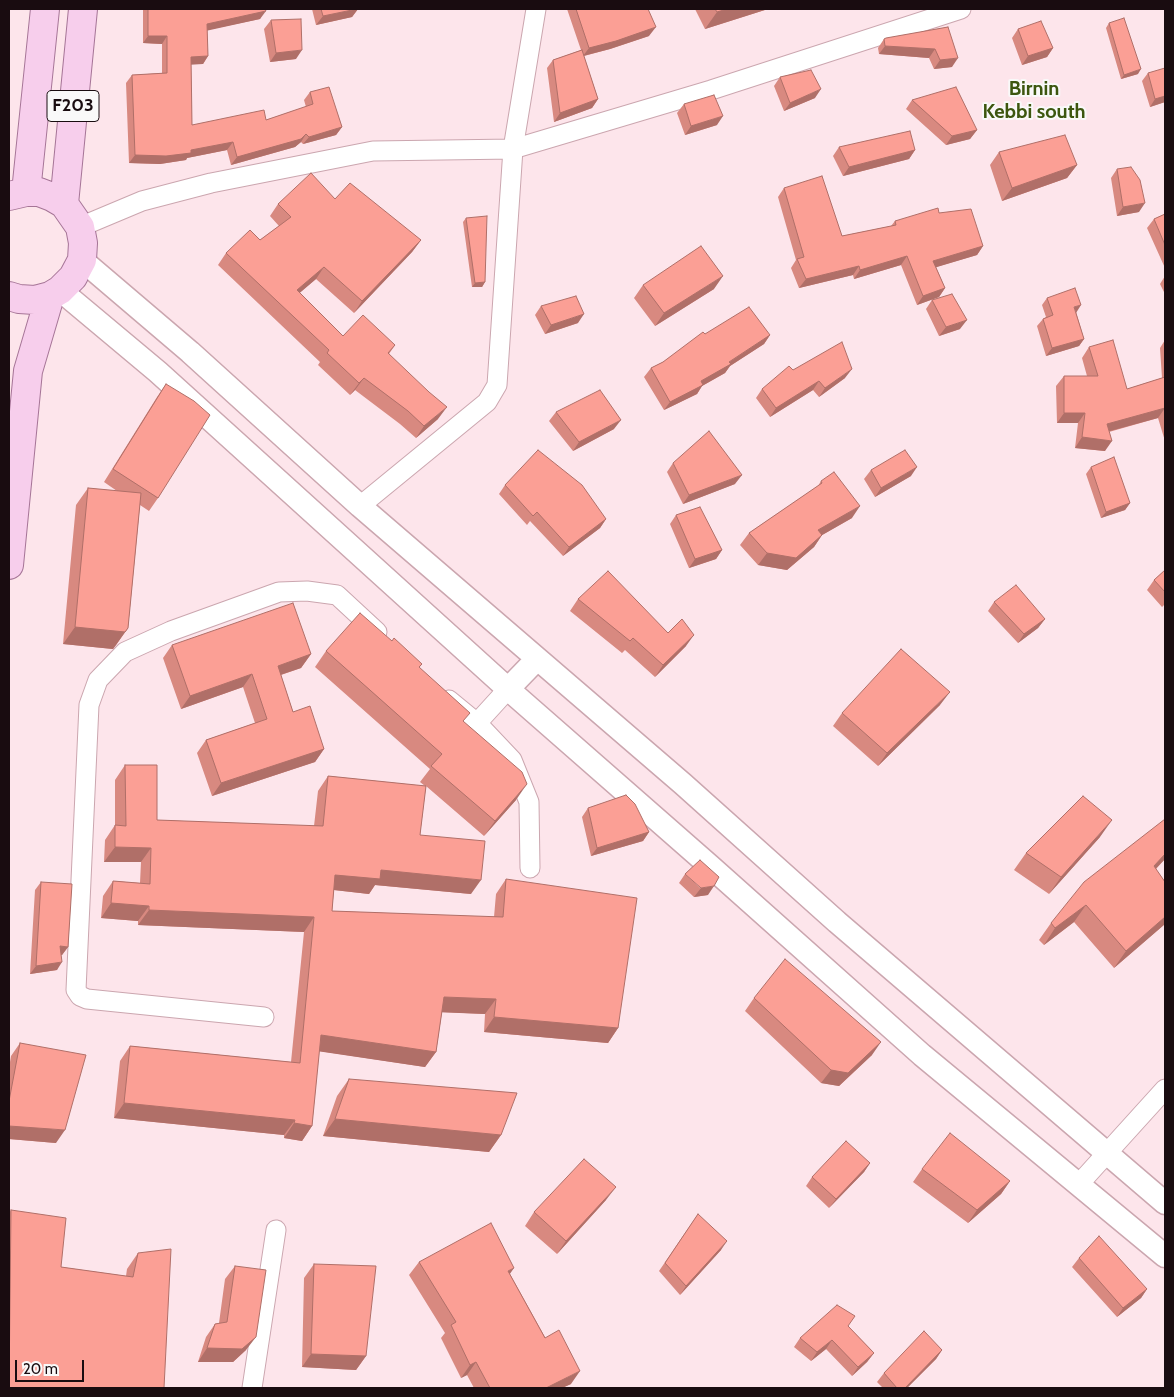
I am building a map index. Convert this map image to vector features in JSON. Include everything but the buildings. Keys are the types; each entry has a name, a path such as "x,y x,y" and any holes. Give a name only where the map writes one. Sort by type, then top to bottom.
{"main road":[{"name":"F203","path":"14,194 45,9"},
{"name":"F203","path":"64,204 83,9"},
{"path":"9,296 35,300 55,293 73,277 82,260 83,243 80,227 64,204 39,192 14,194"},
{"path":"9,565 28,371 55,293"}],"street":[{"path":"360,506 487,402 497,385 513,150 536,9"},
{"path":"80,227 142,201 211,184 373,151 513,150 711,90 961,9"},
{"path":"82,260 190,352 360,506 683,784 836,922 1165,1203"},
{"path":"55,293 158,372 508,689 922,1055 1165,1256"},
{"path":"264,1016 87,999 80,996 76,990 89,705 98,680 125,652 171,631 279,592 307,591 338,595 388,642"},
{"path":"476,723 538,659"},
{"path":"439,690 476,723 512,760 529,802 530,868"},
{"path":"1079,1184 1165,1089"},
{"path":"252,1388 276,1230"}],"district":[{"name":"Birnin Kebbi south","path":"1034,100"}]}
